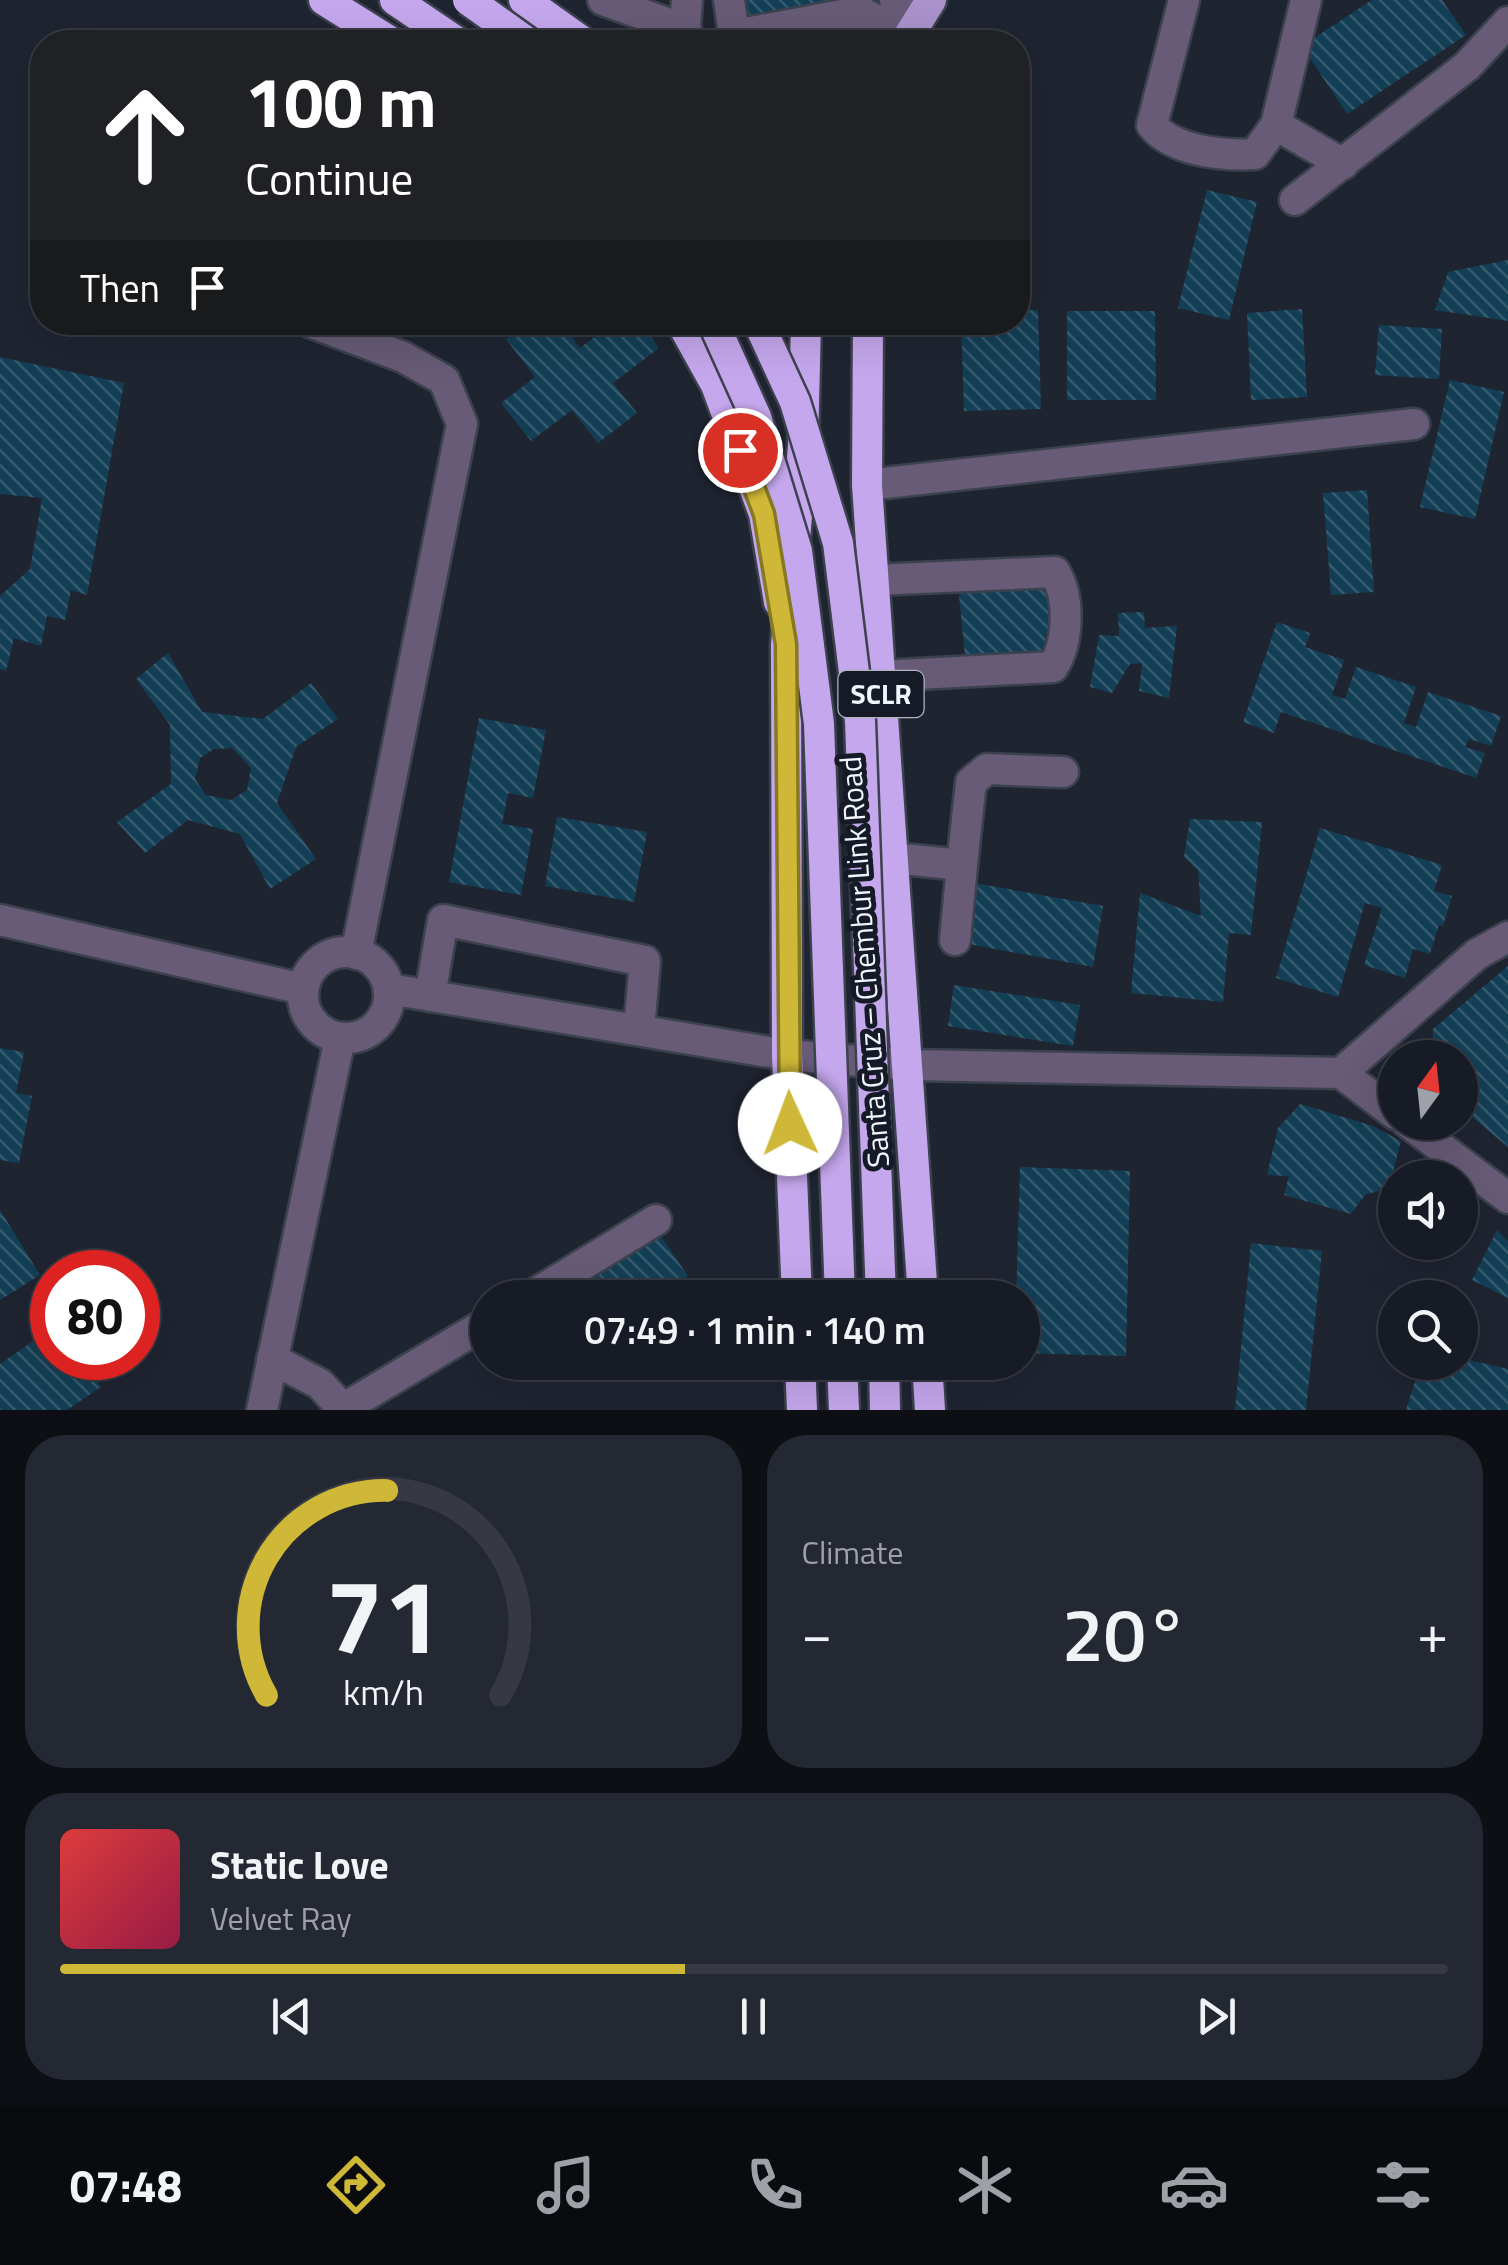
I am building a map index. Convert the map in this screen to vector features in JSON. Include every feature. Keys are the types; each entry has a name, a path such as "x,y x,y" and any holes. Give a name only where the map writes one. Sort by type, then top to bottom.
{"highway":[{"path":"324,0 372,30"},
{"path":"395,0 439,30"},
{"path":"468,0 510,30"},
{"path":"497,30 513,0"},
{"path":"524,0 566,30"},
{"path":"688,335 716,385 764,514 786,644"},
{"path":"719,335 756,416 798,552 819,724 839,1280"},
{"path":"764,335 795,402 841,563 860,721 880,1280"},
{"path":"792,335 803,445"},
{"path":"796,1280 787,1055 786,644 803,445 806,335"},
{"name":"Santa Cruz – Chembur Link Road","path":"868,335 867,485 922,1280"},
{"path":"801,1380 802,1410"},
{"path":"843,1380 844,1410"},
{"path":"884,1380 885,1410"},
{"path":"928,1380 930,1410"}],"street":[{"path":"602,0 686,24"},
{"path":"729,0 734,30"},
{"path":"895,0 916,25"},
{"path":"1184,0 1152,125 1163,139 1230,156 1255,154 1276,125 1306,0"},
{"path":"776,30 853,13 916,25"},
{"path":"1295,200 1466,66 1508,22"},
{"path":"1276,125 1342,164"},
{"path":"344,335 403,358 444,380 462,424 356,954"},
{"path":"867,485 1414,424"},
{"path":"874,580 1055,572 1062,584 1065,632 1052,666 880,676"},
{"path":"956,940 972,782 988,769 1064,772"},
{"path":"893,858 962,865"},
{"path":"0,920 304,989"},
{"path":"430,996 443,920 646,961 639,1029"},
{"path":"1341,1074 1477,954 1508,938"},
{"path":"356,954 381,969 388,989 387,1011 380,1024 368,1033 340,1038 316,1027 304,1002 304,989 308,976 327,956 356,954"},
{"path":"388,989 787,1055 908,1065 1341,1074 1378,1101"},
{"path":"262,1410 340,1038"},
{"path":"1430,1140 1508,1198"},
{"path":"558,1280 656,1220"},
{"path":"272,1359 320,1384 342,1410 470,1333"}],"building":[{"path":"735,0 845,0 739,21"},
{"path":"1372,0 1442,0 1466,35 1347,114 1302,46"},
{"path":"1207,190 1257,202 1229,320 1178,308"},
{"path":"1508,260 1508,321 1435,310 1448,272"},
{"path":"1302,309 1307,397 1251,400 1247,313"},
{"path":"1030,310 1038,310 1041,409 964,411 961,335 1030,335"},
{"path":"1067,311 1155,311 1156,400 1067,400"},
{"path":"1379,325 1442,329 1439,379 1375,375"},
{"path":"511,335 570,335 580,348 597,335 650,335 659,348 613,383 637,413 598,443 572,410 531,441 501,403 535,377 506,339"},
{"path":"0,357 124,383 87,595 71,590 65,620 47,616 41,646 14,638 6,671 0,669 0,596 30,569 42,498 0,494"},
{"path":"1450,380 1504,392 1475,519 1420,507"},
{"path":"1367,490 1374,592 1331,595 1323,493"},
{"path":"1054,580 1058,635 1045,634 1047,660 966,666 959,595 973,581"},
{"path":"1144,612 1145,628 1177,626 1169,698 1139,691 1142,663 1130,664 1112,693 1090,687 1099,635 1119,636 1118,613"},
{"path":"1277,622 1310,633 1305,647 1344,660 1332,695 1345,699 1356,667 1416,687 1404,723 1416,727 1428,692 1501,716 1491,746 1469,739 1465,747 1485,753 1476,778 1281,712 1274,733 1243,722"},
{"path":"168,653 202,712 263,719 311,683 338,719 296,747 277,803 316,859 270,889 240,834 188,820 145,853 117,822 171,784 170,725 136,679","holes":["232,748 251,768 247,790 231,800 206,795 195,779 200,758 214,749"]},
{"path":"479,718 546,730 533,798 508,793 502,824 533,829 521,895 449,882"},
{"path":"557,817 647,832 634,902 545,886"},
{"path":"1190,819 1262,822 1251,935 1229,933 1223,1002 1131,993 1140,893 1201,916 1198,870 1184,857"},
{"path":"1320,828 1442,865 1434,891 1452,896 1443,926 1439,925 1430,954 1413,949 1405,978 1364,965 1382,908 1365,903 1338,997 1276,978"},
{"path":"974,883 1103,906 1093,967 963,943"},
{"path":"1508,966 1508,1147 1478,1122 1478,1040 1433,1040 1433,1029"},
{"path":"954,985 1080,1005 1073,1046 948,1026"},
{"path":"0,1048 24,1052 16,1093 32,1096 19,1163 0,1160"},
{"path":"1300,1104 1373,1126 1378,1129 1378,1140 1401,1141 1396,1160 1378,1160 1378,1191 1365,1195 1351,1214 1284,1195 1289,1176 1267,1175 1278,1128"},
{"path":"1020,1167 1130,1171 1126,1356 1040,1354 1040,1280 1017,1280"},
{"path":"0,1210 30,1259 30,1281 0,1300"},
{"path":"654,1226 688,1276 682,1280 574,1280"},
{"path":"1497,1230 1508,1241 1508,1298 1472,1280"},
{"path":"1251,1243 1322,1251 1306,1410 1235,1410"},
{"path":"30,1343 30,1380 96,1380 101,1387 67,1410 0,1410 0,1364"},
{"path":"1478,1362 1508,1369 1508,1410 1406,1410 1415,1380 1478,1380"}],"route":[{"path":"740,450 764,514 786,644 790,1124"}]}
